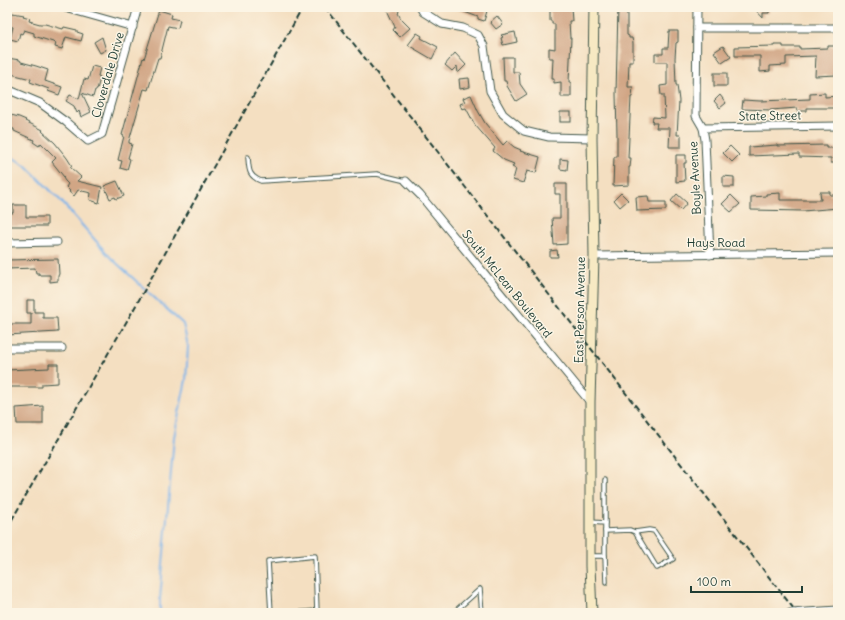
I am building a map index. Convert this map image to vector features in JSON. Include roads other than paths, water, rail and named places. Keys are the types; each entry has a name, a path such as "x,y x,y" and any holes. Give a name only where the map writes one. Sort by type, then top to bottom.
{"main road":[{"name":"East Person Avenue","path":"592,613 590,556 590,402 594,256 592,138 594,7"}],"street":[{"path":"62,7 133,27"},
{"name":"Cloverdale Drive","path":"7,90 40,102 88,141 102,134 138,7"},
{"path":"420,7 423,12 442,24 463,28 478,35 484,46 490,91 503,114 524,131 549,137 592,138"},
{"name":"Boyle Avenue","path":"697,7 696,116 703,128 706,140 710,254"},
{"path":"697,28 838,28"},
{"name":"State Street","path":"703,128 838,126"},
{"name":"South McLean Boulevard","path":"406,181 420,195 590,402"},
{"path":"7,243 57,242"},
{"name":"Hays Road","path":"594,256 838,254"},
{"path":"7,348 62,348"},
{"path":"790,613 838,610"}],"lane":[{"path":"248,157 250,171 254,178 262,181 377,174 406,181"},
{"path":"605,480 606,582"},
{"path":"590,522 605,523"},
{"path":"605,532 630,530 635,532 649,530 654,531 673,560 657,568 635,532"},
{"path":"271,613 268,561 315,556 317,612 291,613"},
{"path":"590,556 605,556"},
{"path":"453,613 480,589 482,613"}],"waterway":[{"path":"7,154 25,165 60,200 110,257 183,324 188,346 186,380 174,437 160,613"}],"railway":[{"path":"7,528 135,307 303,7"},
{"path":"325,7 797,613"}]}
